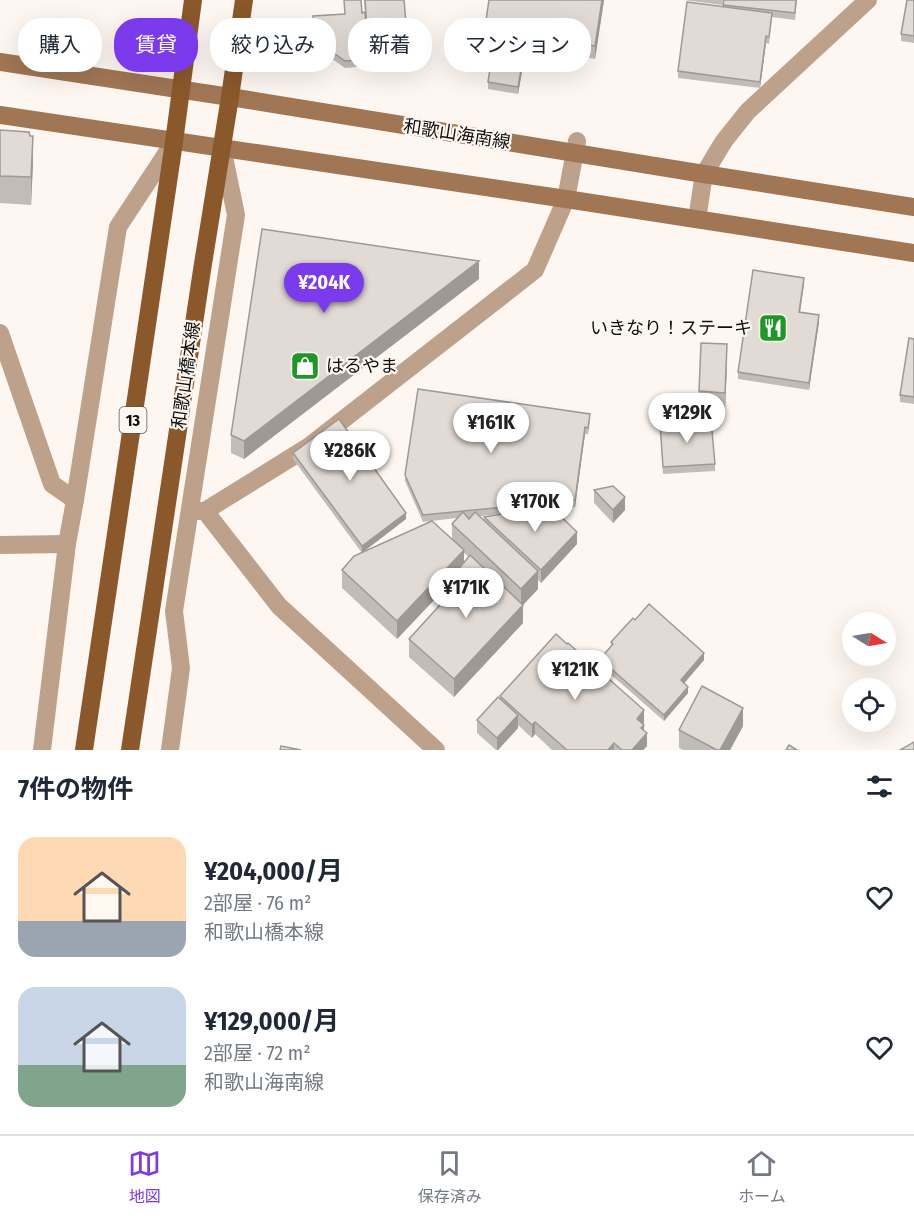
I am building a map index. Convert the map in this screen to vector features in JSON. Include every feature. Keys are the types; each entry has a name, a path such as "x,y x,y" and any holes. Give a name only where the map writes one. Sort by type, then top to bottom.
{"main road":[{"name":"13","path":"84,750 193,0"},
{"name":"和歌山橋本線","path":"130,750 244,0"},
{"name":"和歌山海南線","path":"0,62 576,147 704,174 914,207"},
{"path":"0,115 914,253"}],"street":[{"path":"697,219 704,174 724,141 748,111 868,0"},
{"path":"42,750 67,544 118,227 174,142"},
{"path":"170,750 181,668 174,611 197,511 236,215 222,147"},
{"path":"197,511 308,447 535,270 566,199 576,147"},
{"path":"0,333 52,484 75,500"},
{"path":"197,511 279,606 436,750"},
{"path":"0,545 67,544"}],"building":[{"path":"344,0 361,0 362,13 365,12 365,18 348,18 348,61 345,61 336,55 336,18 313,18 313,16 345,14"},
{"path":"365,0 404,0 406,18 366,18"},
{"path":"489,0 602,0 595,46 591,45 591,18 486,18"},
{"path":"724,0 796,0 795,13 723,5"},
{"path":"907,0 914,0 914,36 901,34"},
{"path":"687,2 772,13 769,37 766,36 760,82 678,71"},
{"path":"490,72 521,72 518,87 488,82"},
{"path":"0,130 29,132 30,136 33,136 31,177 0,176"},
{"name":"はるやま","path":"262,229 479,261 244,441 231,435"},
{"path":"753,270 804,278 799,312 819,315 809,383 738,372"},
{"path":"909,338 914,339 914,397 900,395"},
{"path":"701,343 727,344 725,393 699,391"},
{"path":"418,389 590,414 588,428 585,427 575,500 423,515 405,475"},
{"path":"339,419 406,513 362,546 293,453"},
{"path":"711,420 715,464 663,467 660,423"},
{"path":"613,486 625,497 613,510 594,490"},
{"path":"550,506 577,532 541,570 484,517"},
{"path":"463,512 469,519 475,512 538,571 521,589 452,524"},
{"path":"432,521 464,550 397,621 342,570 354,556"},
{"path":"470,555 523,605 454,679 409,639 460,583 453,576"},
{"path":"649,604 704,653 681,680 688,687 664,715 600,659 613,644 611,642"},
{"path":"556,634 644,710 637,719 644,725 641,728 647,733 632,750 622,750 614,743 608,750 567,750 535,722 532,725 500,696"},
{"path":"702,686 743,708 720,750 679,730"},
{"path":"498,697 518,715 497,738 477,720"},
{"path":"914,742 914,750 900,750"},
{"path":"789,745 797,750 786,750"},
{"path":"281,746 301,750 280,750"}],"place":[{"name":"いきなり！ステーキ","path":"773,328"},
{"name":"はるやま","path":"305,366"}]}
